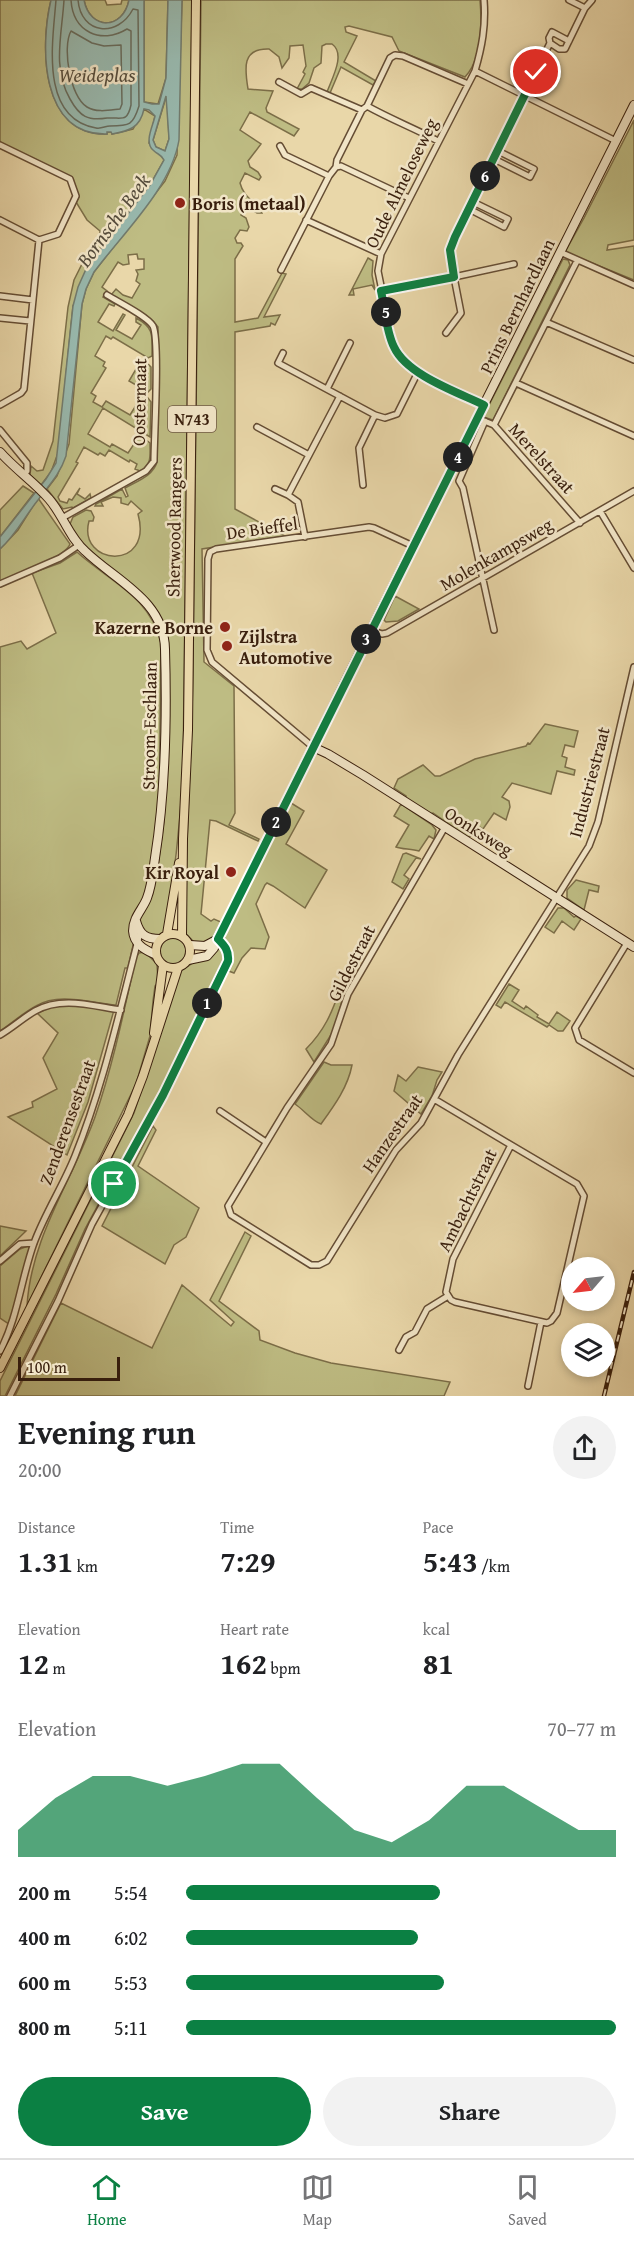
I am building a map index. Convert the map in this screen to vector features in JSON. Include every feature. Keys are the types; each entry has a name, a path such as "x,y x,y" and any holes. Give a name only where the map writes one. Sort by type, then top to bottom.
{"main road":[{"name":"Sherwood Rangers","path":"182,936 183,838 188,730 196,0"},
{"name":"Sherwood Rangers","path":"163,937 183,838"},
{"path":"0,1368 128,1115 178,968 188,960 190,945 182,936 177,934 163,937"},
{"name":"N743","path":"156,956 156,949 163,937"},
{"path":"156,956 163,965 178,968"},
{"path":"153,1044 163,965"}],"street":[{"name":"Oude Almeloseweg","path":"484,0 483,43 475,71 381,254 378,271 393,345 406,364 484,405"},
{"path":"569,0 585,8"},
{"path":"550,43 562,50 565,49 585,8 592,0"},
{"path":"446,333 461,313 450,250 526,95 550,43 549,38 552,32 569,41"},
{"path":"281,270 390,58 395,55 403,56 468,84"},
{"path":"475,71 616,141"},
{"path":"279,82 301,94 311,88 359,110 365,108 399,120 438,141"},
{"name":"Prins Bernhardlaan","path":"188,960 207,956 212,952 447,478 481,420 484,405 634,105"},
{"path":"0,145 70,179 76,196 58,234 39,240 0,220"},
{"path":"280,146 285,155 329,176"},
{"path":"494,159 530,177 534,169 498,151"},
{"path":"336,166 369,178 409,198"},
{"path":"469,209 504,227 508,219 472,202"},
{"path":"306,220 381,254"},
{"path":"0,405 24,389 39,240"},
{"path":"560,252 634,285"},
{"path":"494,425 577,261"},
{"path":"381,291 514,264"},
{"name":"Oostermaat","path":"62,518 146,471 153,464 154,329 148,321 107,295"},
{"path":"0,296 33,300"},
{"path":"0,318 30,321"},
{"path":"546,322 634,360"},
{"path":"327,389 350,343"},
{"path":"283,353 278,363 375,415 386,418 397,414 418,372"},
{"path":"516,383 634,436"},
{"path":"288,495 340,396"},
{"path":"363,485 358,448 375,415"},
{"path":"459,481 481,420"},
{"name":"Merelstraat","path":"481,420 494,425 580,523"},
{"path":"256,427 309,455"},
{"name":"Stroom-Eschlaan","path":"0,430 27,463 27,471 24,475"},
{"name":"Stroom-Eschlaan","path":"1,456 45,495 79,545 141,595 160,623 164,635 164,755 160,826 150,889 135,920"},
{"path":"447,478 459,481 463,488 494,630"},
{"path":"276,489 298,502 305,537"},
{"name":"Molenkampsweg","path":"371,630 382,634 387,633 634,491"},
{"path":"600,511 634,568"},
{"name":"De Bieffel","path":"313,747 308,740 212,662 207,650 210,552 216,549 374,528 413,546"},
{"path":"0,584 60,558 79,545"},
{"name":"Industriestraat","path":"557,898 589,846 598,822 634,667"},
{"name":"Oonksweg","path":"313,747 445,827 630,945 575,1028 579,1040 634,1073"},
{"name":"Gildestraat","path":"232,1217 228,1206 266,1142 331,1044 348,994 445,827"},
{"name":"Hanzestraat","path":"232,1217 311,1265 319,1265 327,1261 396,1149 421,1123 458,1055 557,898"},
{"path":"135,920 140,933 146,938 163,937"},
{"path":"135,920 133,929 138,943 156,956"},
{"name":"Zenderensestraat","path":"0,1351 15,1315 34,1243 75,1155 121,1010 140,933"},
{"path":"10,1396 58,1301 92,1224 163,1095 228,961 225,946 218,939 205,946 190,945"},
{"path":"0,1035 32,1012 54,1004 72,1002 121,1010"},
{"name":"Ambachtstraat","path":"434,1099 577,1184 584,1196 557,1313 551,1321 542,1322"},
{"path":"220,1112 266,1142"},
{"name":"Ambachtstraat","path":"448,1296 446,1287 453,1259 511,1145"},
{"path":"0,1261 20,1244 34,1243"},
{"path":"399,1350 406,1336 415,1332 427,1309 448,1296 455,1302 542,1322 528,1386"}],"shaded area":[{"path":"0,0 51,0 46,40 46,63 50,85 57,104 68,120 85,131 107,134 107,132 112,132 112,134 133,129 144,109 155,116 149,143 164,160 150,185 102,244 73,306 58,453 51,472 41,485 30,475 31,466 37,471 43,470 53,441 68,307 74,280 89,250 100,237 100,231 87,220 76,202 79,197 72,177 0,143"},
{"path":"84,0 105,0 107,5 121,4 122,0 129,0 126,10 120,17 106,23 99,22 93,17 87,10"},
{"path":"144,0 168,0 166,78 158,104 144,102"},
{"path":"182,0 192,0 183,774 174,872 165,931 156,937 147,936 138,922 157,873 164,821 166,634 152,604 79,541 70,524 73,517 86,510 91,511 94,517 93,521 89,521 88,536 94,547 103,554 115,556 126,554 135,546 140,533 138,514 142,511 131,501 128,505 121,503 121,498 113,497 101,502 103,506 95,506 96,504 122,489 126,497 128,496 125,488 148,475 157,462 158,327 153,321 111,295 116,289 132,298 140,284 136,281 138,274 136,270 144,269 144,259 138,259 137,254 128,255 129,264 123,265 118,262 102,287 107,291 103,297 115,304 114,306 109,304 98,322 113,331 123,314 125,315 116,330 132,339 141,325 136,322 136,318 147,325 151,333 152,356 148,358 113,337 111,339 106,336 95,356 105,362 103,366 106,368 91,393 96,396 93,402 102,407 106,401 130,415 140,399 136,397 139,392 148,398 151,402 150,437 103,408 88,434 110,447 112,444 128,453 140,435 150,443 147,466 140,471 135,469 137,464 109,450 105,456 100,453 98,455 84,447 76,462 78,463 58,497 60,501 67,503 69,499 72,500 80,488 77,494 85,499 90,494 91,498 73,508 63,509 47,489 57,476 69,444 82,304 86,289 94,272 165,181 177,155"},
{"path":"201,0 480,0 481,20 478,51 471,70 465,77 399,51 392,37 349,26 345,27 346,32 357,36 344,62 376,81 373,85 341,67 330,93 327,92 338,60 336,48 332,44 322,46 321,63 314,68 309,83 302,89 297,89 305,74 303,72 306,66 303,45 290,46 289,58 282,68 279,57 269,49 253,52 247,61 248,89 273,91 266,108 267,112 299,129 294,136 250,112 240,130 261,144 248,161 250,167 261,177 259,180 245,173 240,183 244,193 262,213 257,213 245,206 241,215 246,218 249,227 247,231 240,230 235,238 237,243 243,246 235,259 235,322 258,318 282,273 286,274 264,317 280,315 275,325 271,323 270,326 235,332 235,509 285,536 202,549 204,662 234,686 235,813 229,825 259,839 258,841 210,820 201,914 211,921 214,919 221,922 213,937 206,943 194,942 185,933 193,666"},
{"path":"167,94 169,139 165,151 156,147 153,140"},
{"path":"634,120 634,240 608,245 607,250 634,246 634,280 565,252"},
{"path":"368,258 373,261 372,275 375,290 372,285 353,289 354,295 349,295"},
{"path":"563,259 568,260 570,265 493,420 483,417"},
{"path":"146,362 151,367 151,389 148,392 129,381 136,369 145,371"},
{"path":"23,486 34,493 0,537 0,510"},
{"path":"38,498 70,544 50,560 0,581 0,549 18,530"},
{"path":"77,552 138,601 156,627 161,643 159,815 147,886 144,897 131,921 134,941 116,1005 65,999 45,1002 0,1031 0,647 21,641 27,649 56,633 32,573 60,563"},
{"path":"395,596 419,609 398,621 386,622 384,620"},
{"path":"545,724 578,731 574,747 565,745 562,756 567,758 565,767 575,770 574,775 557,771 551,794 512,783 502,797 509,801 510,807 506,820 494,813 483,829 480,827 475,835 468,837 433,813 429,814 406,799 406,796 394,788 398,779 423,765 435,776 440,776 475,759 526,746"},
{"path":"291,803 304,811 286,844 327,870 305,908 273,886 267,883 265,885 256,904 269,937 265,949 251,948 242,958 234,973 226,970 232,955 225,936 264,855 264,850 282,822 285,808"},
{"path":"401,804 436,830 434,839 429,836 419,851 396,847 409,825 394,816"},
{"path":"403,854 421,859 416,858 404,875 409,879 403,889 392,882"},
{"path":"576,880 599,886 598,892 589,890 584,910 567,898 567,890"},
{"path":"558,908 564,908 574,917 581,919 574,930 562,921 554,933 545,927"},
{"path":"173,937 183,941 187,951 183,961 173,965 163,961 159,951 163,941"},
{"path":"218,947 224,950 225,955 177,1059 85,1229 56,1294 5,1396 0,1396 0,1381 134,1113 180,971"},
{"path":"145,952 157,964 158,983 155,986 150,1036 136,1084 27,1306 36,1256 95,1117 113,1058 136,957 139,953"},
{"path":"509,984 519,990 512,1001 524,1009 526,1006 538,1015 537,1017 549,1024 557,1012 570,1021 563,1031 558,1031 549,1025 547,1027 505,1002 501,1008 496,1005"},
{"path":"340,989 344,994 334,1030 314,1062 306,1049 327,1021"},
{"path":"59,1004 114,1010 88,1102 67,1155 8,1117 33,1107 32,1102 57,1089 43,1058 58,1033 37,1013"},
{"path":"324,1062 331,1065 352,1065 344,1089 321,1124 295,1104"},
{"path":"418,1067 442,1072 421,1114 394,1091 398,1075 406,1081"},
{"path":"153,1126 156,1130 138,1166 199,1208 186,1237 174,1245 165,1264 102,1226"},
{"path":"0,1226 26,1231 0,1256"},
{"path":"245,1232 251,1236 219,1301 259,1331 260,1340 331,1363 450,1382 444,1396 15,1396 61,1303 152,1348 182,1285 231,1326 234,1322 210,1300"},
{"path":"30,1247 23,1277 9,1324 0,1318 0,1266 20,1249"}],"water":[{"name":"Weideplas","path":"51,0 84,0 87,10 93,17 99,22 106,23 120,17 126,10 129,0 144,0 144,102 159,104 166,78 168,0 182,0 179,140 174,158 156,193 94,272 86,289 82,304 66,456 54,479 16,532 0,549 0,537 56,463 73,306 78,287 87,267 150,185 164,160 150,147 150,134 155,116 149,110 144,109 140,120 133,128 112,134 111,132 107,134 85,131 68,120 57,105 50,85 46,63","holes":["166,96 169,139 165,151 156,147 153,140"]}],"railway":[{"path":"604,1396 634,1272"}],"place":[{"name":"Boris (metaal)","path":"180,203"},
{"name":"Kazerne Borne","path":"225,627"},
{"name":"Zijlstra Automotive","path":"227,646"},
{"name":"Kir Royal","path":"231,872"}],"route":[{"path":"114,1184 163,1095 228,961 225,946 218,939 346,678 484,405 406,364 393,345 381,291 454,277 450,250 455,237 536,72"}],"water label":[{"name":"Bornsche Beek","path":"113,220"}]}
